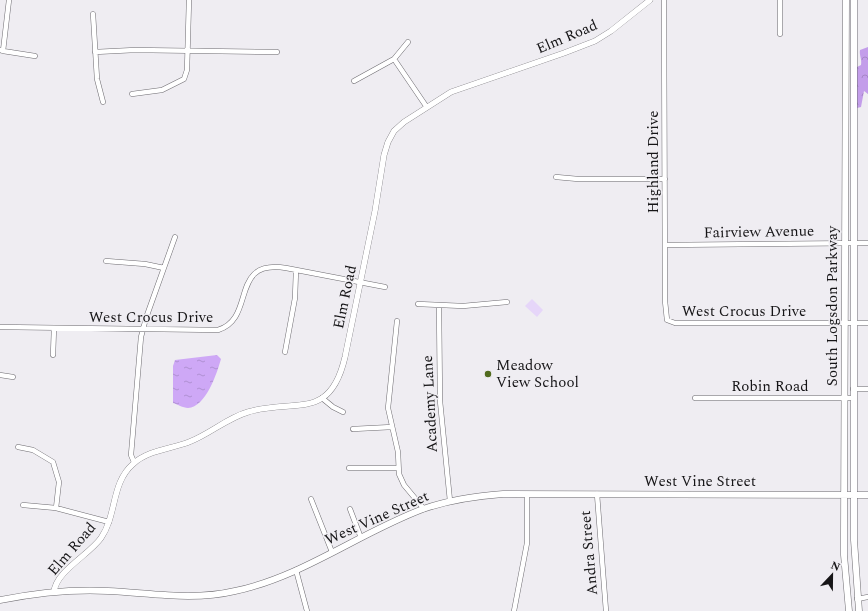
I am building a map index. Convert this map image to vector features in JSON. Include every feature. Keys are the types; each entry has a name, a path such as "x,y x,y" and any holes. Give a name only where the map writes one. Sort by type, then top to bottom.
{"main road":[{"name":"South Logsdon Parkway","path":"846,0 844,555 850,611"},
{"name":"South Logsdon Parkway","path":"854,0 853,398 854,495 857,599 859,611"},
{"name":"West Vine Street","path":"0,600 54,592 80,590 168,596 207,596 246,588 296,570 424,509 450,501 483,496 527,494 868,495"}],"street":[{"path":"9,0 1,50 35,56"},
{"path":"132,94 162,90 184,79 187,70 189,0"},
{"name":"Elm Road","path":"54,592 57,582 101,538 108,522 120,483 127,470 134,462 151,453 194,440 247,412 267,408 304,405 322,398 334,386 342,370 388,142 398,126 426,106 450,92 564,53 594,40 611,31 650,0"},
{"name":"Highland Drive","path":"664,0 666,318 669,322"},
{"path":"780,0 780,34"},
{"path":"93,14 97,79 103,102"},
{"path":"354,81 394,59 408,42"},
{"path":"95,52 134,50 277,52"},
{"path":"394,59 426,106"},
{"path":"846,90 854,91"},
{"path":"845,161 854,161"},
{"path":"556,177 578,179 665,179"},
{"path":"134,462 131,455 142,329 176,237"},
{"name":"Fairview Avenue","path":"665,245 868,244"},
{"path":"106,261 141,263 164,268"},
{"name":"West Crocus Drive","path":"0,327 213,330 223,328 232,323 237,316 247,283 256,272 265,268 275,267 296,270 384,287"},
{"path":"285,352 295,298 296,270"},
{"path":"418,304 463,306 507,302"},
{"name":"Academy Lane","path":"440,306 440,401 450,501"},
{"path":"397,322 388,408 398,452 398,468 404,485 424,509"},
{"name":"West Crocus Drive","path":"669,322 868,323"},
{"path":"53,354 54,328"},
{"path":"0,375 13,377"},
{"path":"853,389 868,390"},
{"path":"322,398 332,407 343,412"},
{"name":"Robin Road","path":"695,398 853,398"},
{"path":"353,429 392,427"},
{"path":"18,447 33,450 53,462 59,482 56,508"},
{"path":"349,468 398,468"},
{"path":"514,611 527,543 527,494"},
{"name":"Andra Street","path":"597,494 606,611"},
{"path":"311,499 332,552"},
{"path":"23,505 56,508 108,522"},
{"path":"350,509 361,538"},
{"path":"296,570 307,611"},
{"path":"857,599 868,597"}],"green space":[{"path":"868,47 868,94 864,91 861,107 857,108 857,67 861,65 860,50"}],"shaded area":[{"path":"532,299 543,310 537,317 525,306"}],"water":[{"path":"217,355 221,359 217,372 210,388 200,402 188,408 173,403 173,366 175,360"}],"place":[{"name":"Meadow View School","path":"488,374"}]}
